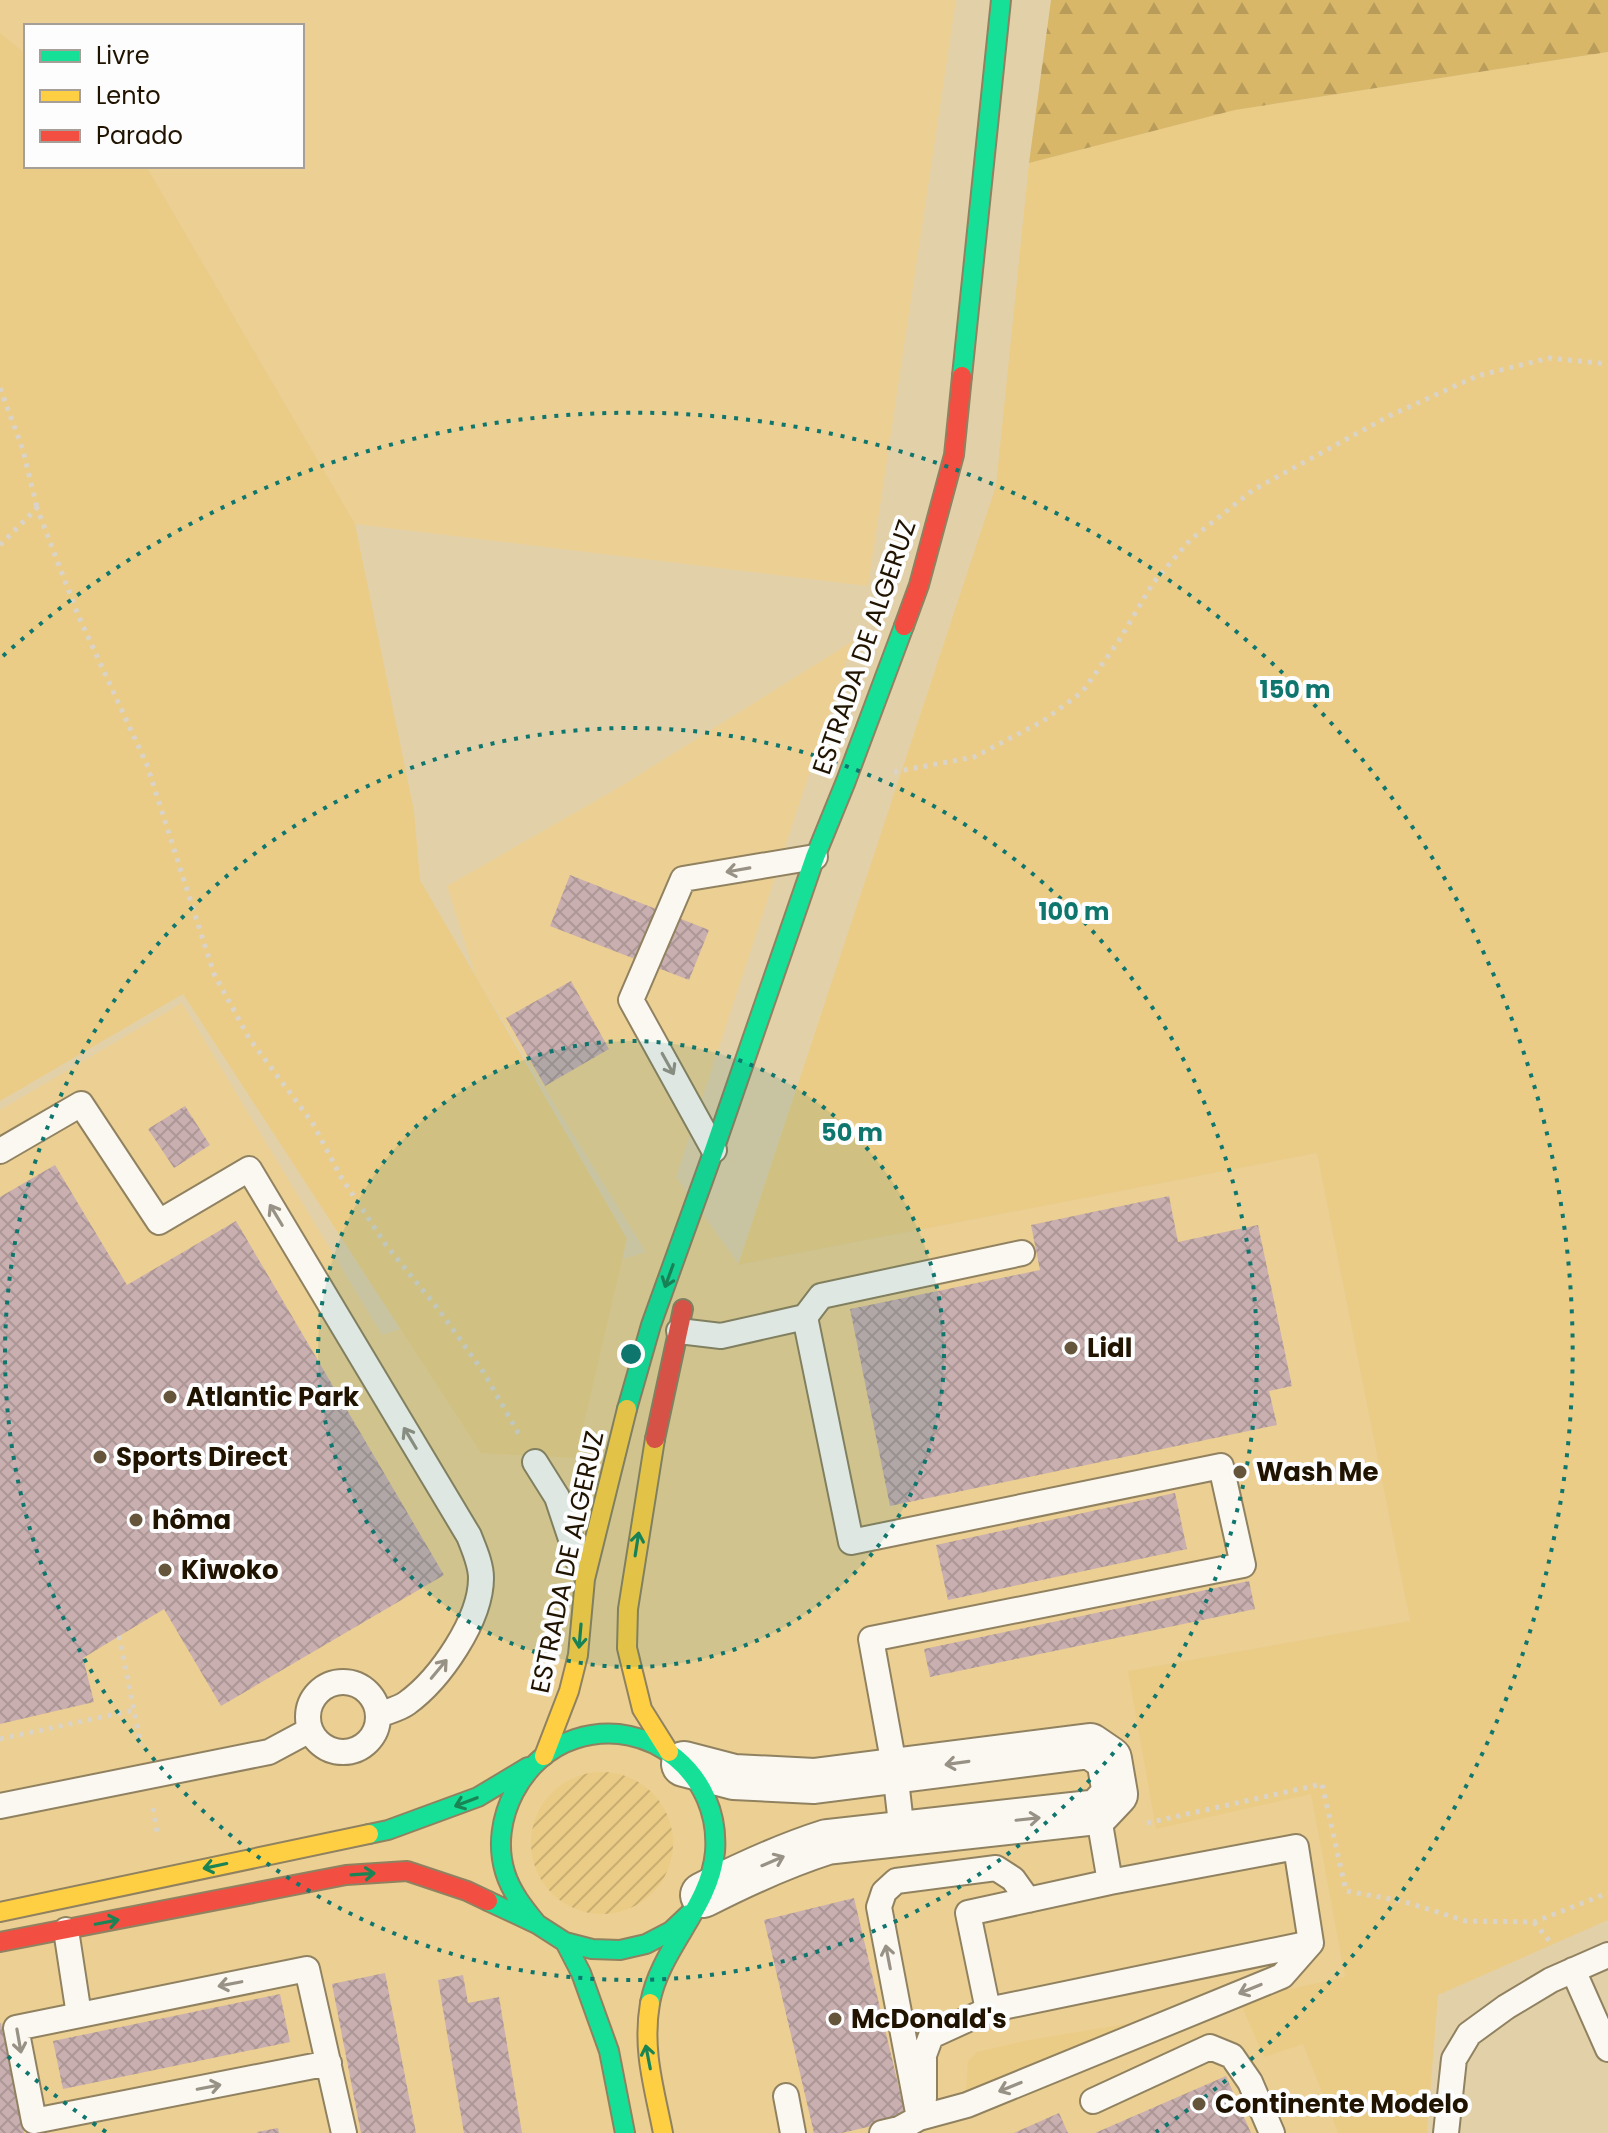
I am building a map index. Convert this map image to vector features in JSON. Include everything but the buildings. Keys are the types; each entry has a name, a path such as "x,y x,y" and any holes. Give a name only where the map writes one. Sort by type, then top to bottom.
{"main road":[{"name":"ESTRADA DE ALGERUZ","path":"537,1924 514,1896 502,1862 501,1827 513,1793 539,1760 569,1691 578,1655 585,1579 651,1325 815,857 919,585 954,455 1001,0"},
{"name":"ESTRADA DE ALGERUZ","path":"663,2133 645,2044 647,2017 656,1980 697,1904 715,1862 716,1826 705,1792 676,1758 642,1709 627,1648 628,1609 653,1449 714,1150"},
{"name":"ESTRADA DE ALGERUZ","path":"539,1760 573,1740 606,1734 639,1738 676,1758"},
{"path":"0,1912 388,1830 478,1797 539,1760"},
{"path":"0,1942 346,1875 407,1871 467,1891 537,1924 565,1942 592,1949 620,1950 646,1944 671,1931 697,1904"},
{"path":"0,1954 31,1936"},
{"path":"565,1942 581,1973 609,2051 625,2133"}],"street":[{"path":"676,1758 734,1777 814,1781 1090,1746 1109,1759 1115,1794 1118,1818 902,1833 827,1842 755,1868 697,1904"}],"lane":[{"path":"714,1150 631,1000 683,879 815,857"},
{"path":"0,1151 81,1104 159,1222 249,1169 469,1536 478,1562 481,1578 469,1627 427,1683 406,1705 379,1715"},
{"path":"679,1331 721,1336 805,1317 821,1296 1022,1253"},
{"path":"805,1317 851,1542 1221,1466 1243,1565 871,1639 895,1771 902,1833"},
{"path":"535,1462 557,1497 585,1579"},
{"path":"348,1682 360,1686 376,1703 378,1727 364,1747 353,1752 331,1751 321,1745 310,1730 310,1704 325,1687 348,1682"},
{"path":"0,1806 269,1752 310,1730"},
{"path":"1110,1882 1118,1818"},
{"path":"988,2010 968,1913 1110,1882 1296,1847 1311,1943"},
{"path":"919,2118 879,1907 884,1892 896,1881 996,1868 1013,1879 1028,1900"},
{"path":"66,1930 79,2015"},
{"path":"919,2118 924,2098 924,2055 931,2036 988,2010 1311,1943"},
{"path":"882,2133 899,2129 919,2118 967,2105 1282,1976 1311,1943"},
{"path":"1446,2133 1454,2059 1469,2034 1551,1980 1608,1955"},
{"path":"329,2063 34,2121 16,2028 307,1969 329,2063 344,2133"},
{"path":"1573,1970 1608,2049"},
{"path":"1093,2101 1210,2047 1232,2056 1250,2082 1272,2133"},
{"path":"786,2096 793,2133"}],"path":[{"path":"846,781 974,757 1043,721 1082,692 1118,642 1153,583 1190,540 1253,490 1348,438 1477,376 1549,358 1608,364"},
{"path":"0,388 23,450 37,508 78,615 147,765 214,974 249,1038 312,1122 341,1177 386,1245 439,1310 484,1373 535,1462"},
{"path":"0,545 37,508"},
{"path":"119,1636 143,1752"},
{"path":"0,1739 134,1710"},
{"path":"1118,1818 1322,1784 1346,1891 1402,1901 1466,1921 1534,1922 1608,1893"},
{"path":"152,1804 159,1842"}],"shaded area":[{"path":"0,0 956,0 868,586 355,524 147,168 304,168 304,24 24,24 24,52 0,33"},
{"path":"0,33 24,52 24,168 147,168 355,524 414,811 420,880 627,1239 576,1458 481,1453 183,994 0,1101"},
{"path":"1608,52 1608,1920 1438,1995 1427,2133 1338,2133 1303,2044 1264,2057 1239,2000 1345,1977 1311,1794 1156,1829 1128,1671 1410,1621 1317,1153 738,1265 996,486 1029,163 1234,110"},
{"path":"853,641 676,1177 739,1265 1317,1153 1410,1621 1128,1671 1311,1793 1345,1977 1240,2000 1303,2044 1338,2133 0,2133 0,1110 182,1003 382,1335 646,1252 476,977 447,886 618,788"},
{"path":"602,1772 629,1777 652,1793 668,1816 673,1843 668,1870 652,1893 629,1909 602,1914 575,1909 552,1893 536,1870 531,1843 536,1816 552,1793 575,1777"},
{"path":"1132,2023 966,2092 968,2061 977,2052"}],"green space":[{"path":"1051,0 1608,0 1608,52 1235,110 1029,163"}],"traffic: fast":[{"path":"962,376 1001,0"},
{"path":"627,1409 651,1325 815,857 904,626"},
{"path":"537,1924 511,1886 501,1852 506,1812 525,1775 556,1747 575,1739 603,1734 629,1736 654,1744 675,1758 693,1776 706,1798 714,1824 715,1852 704,1891 664,1964 650,2003"},
{"path":"369,1834 478,1797 528,1767"},
{"path":"488,1901 537,1924 565,1942 592,1949 620,1950 646,1944 671,1931 689,1914"},
{"path":"565,1942 581,1973 609,2051 625,2133"}],"traffic: slow":[{"path":"544,1756 569,1691 578,1655 585,1579 627,1409"},
{"path":"655,1439 628,1609 627,1648 642,1709 669,1752"},
{"path":"0,1912 369,1834"},
{"path":"650,2003 648,2053 663,2133"}],"traffic: jam":[{"path":"904,626 919,585 954,455 962,376"},
{"path":"655,1439 683,1309"},
{"path":"0,1942 346,1875 407,1871 488,1901"}],"place":[{"name":"Lidl","path":"1071,1348"},
{"name":"Atlantic Park","path":"170,1397"},
{"name":"Sports Direct","path":"100,1457"},
{"name":"Wash Me","path":"1240,1472"},
{"name":"hôma","path":"136,1520"},
{"name":"Kiwoko","path":"165,1570"},
{"name":"McDonald's","path":"835,2019"},
{"name":"Continente Modelo","path":"1199,2104"}]}
